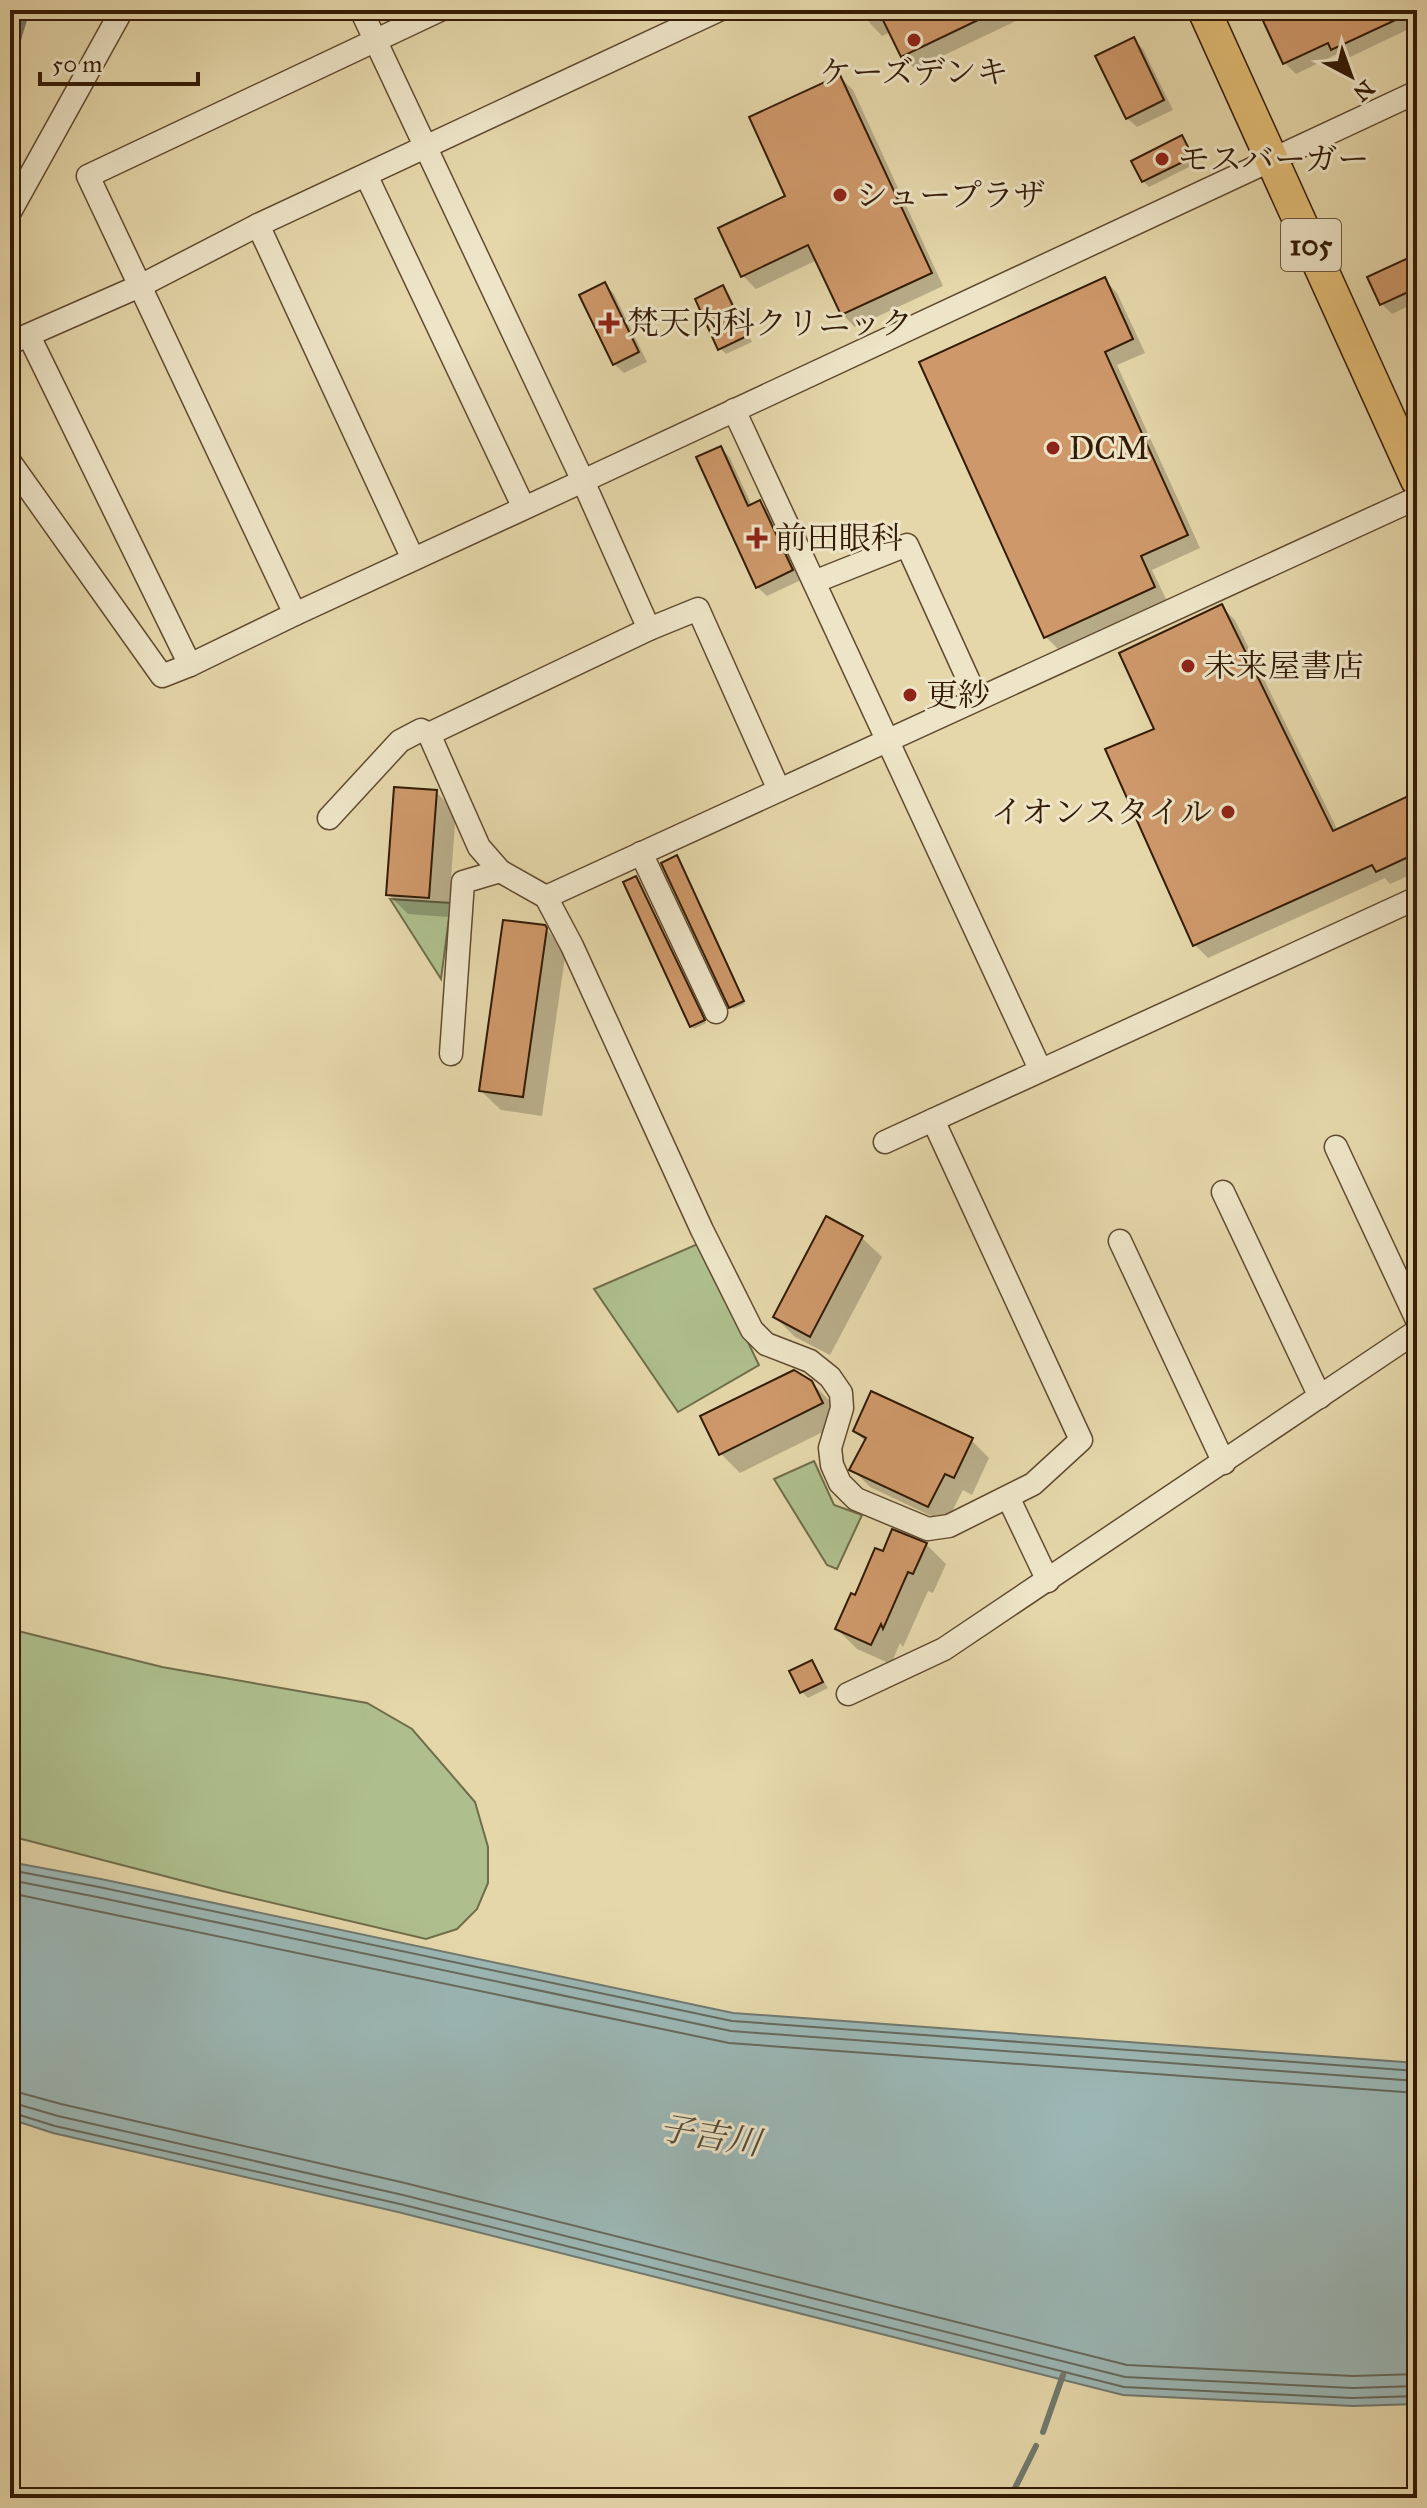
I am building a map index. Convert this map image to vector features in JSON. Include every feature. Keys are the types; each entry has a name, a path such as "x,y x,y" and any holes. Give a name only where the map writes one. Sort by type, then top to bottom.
{"highway":[{"name":"105","path":"1204,10 1417,480"}],"street":[{"path":"10,212 122,10"},
{"path":"361,10 583,481 649,629"},
{"path":"295,614 88,176 440,10"},
{"path":"190,665 20,340 719,10"},
{"path":"10,462 162,676 1417,92"},
{"path":"366,175 524,508"},
{"path":"258,225 413,559"},
{"path":"734,410 1040,1069"},
{"path":"546,897 1417,498"},
{"path":"814,582 907,545 977,699"},
{"path":"429,734 649,629 698,609 779,790"},
{"path":"329,818 400,741 421,730 429,734 479,847 500,871 546,897 572,946 702,1230 752,1330 766,1344 810,1361 830,1377 841,1393 842,1408 830,1448 832,1465 840,1483 856,1499 928,1529 949,1526 1033,1484 1081,1440 933,1120"},
{"path":"641,853 716,1012"},
{"path":"451,1054 463,882 500,871"},
{"path":"885,1142 1417,898"},
{"path":"1336,1147 1417,1320"},
{"path":"1223,1192 1320,1397"},
{"path":"1120,1241 1224,1463"},
{"path":"848,1694 944,1649 1417,1331"},
{"path":"1008,1497 1048,1581"}],"green space":[{"path":"390,899 451,903 441,979"},
{"path":"700,1243 759,1365 678,1412 594,1289"},
{"path":"814,1461 834,1505 862,1515 837,1569 827,1565 774,1479"},
{"path":"10,1629 162,1667 367,1703 412,1729 475,1802 488,1847 488,1883 477,1909 457,1929 426,1939 222,1891 10,1836"}],"water":[{"name":"子吉川","path":"10,1862 733,2013 1417,2063 1417,2404 1353,2406 1123,2395 398,2212 53,2133 10,2119"}],"building":[{"name":"ケーズデンキ","path":"878,10 999,10 901,57"},
{"path":"1258,10 1417,10 1331,50 1328,43 1283,64"},
{"path":"1134,37 1164,100 1126,119 1095,56"},
{"name":"シュープラザ","path":"840,75 932,273 841,315 808,245 741,277 718,228 785,196 749,117"},
{"name":"モスバーガー","path":"1182,135 1193,157 1142,182 1131,161"},
{"path":"1417,254 1417,288 1380,305 1367,277"},
{"name":"DCM","path":"1105,277 1133,339 1105,352 1188,535 1141,556 1155,587 1044,638 919,362"},
{"name":"梵天内科クリニック","path":"605,282 639,352 613,365 579,295"},
{"path":"723,285 747,336 718,350 695,299"},
{"name":"前田眼科","path":"721,446 748,506 760,500 793,570 756,588 696,457"},
{"name":"イオンスタイル","path":"1222,604 1333,831 1417,792 1417,853 1376,872 1372,865 1193,946 1105,749 1154,729 1119,653"},
{"path":"394,787 437,790 429,898 386,895"},
{"path":"677,855 744,1001 729,1008 661,863"},
{"path":"636,876 705,1020 690,1027 623,882"},
{"path":"503,920 545,925 547,928 523,1097 479,1091"},
{"path":"826,1216 863,1236 810,1337 773,1317"},
{"path":"794,1370 812,1381 823,1403 719,1455 700,1416"},
{"path":"871,1391 973,1438 954,1478 945,1474 928,1507 849,1470 866,1438 853,1431"},
{"path":"892,1529 927,1543 913,1574 908,1572 883,1629 881,1624 871,1645 835,1629 851,1593 855,1595 875,1548 883,1551"},
{"path":"812,1660 823,1682 800,1693 789,1671"}],"waterway":[{"path":"10,66 27,10"},
{"path":"1043,2432 1063,2375"},
{"path":"1010,2498 1036,2446"}],"place":[{"name":"ケーズデンキ","path":"914,40"},
{"name":"モスバーガー","path":"1162,159"},
{"name":"シュープラザ","path":"840,195"},
{"name":"梵天内科クリニック","path":"609,323"},
{"name":"DCM","path":"1053,448"},
{"name":"前田眼科","path":"757,538"},
{"name":"未来屋書店","path":"1188,666"},
{"name":"更紗","path":"910,695"},
{"name":"イオンスタイル","path":"1228,812"}]}
